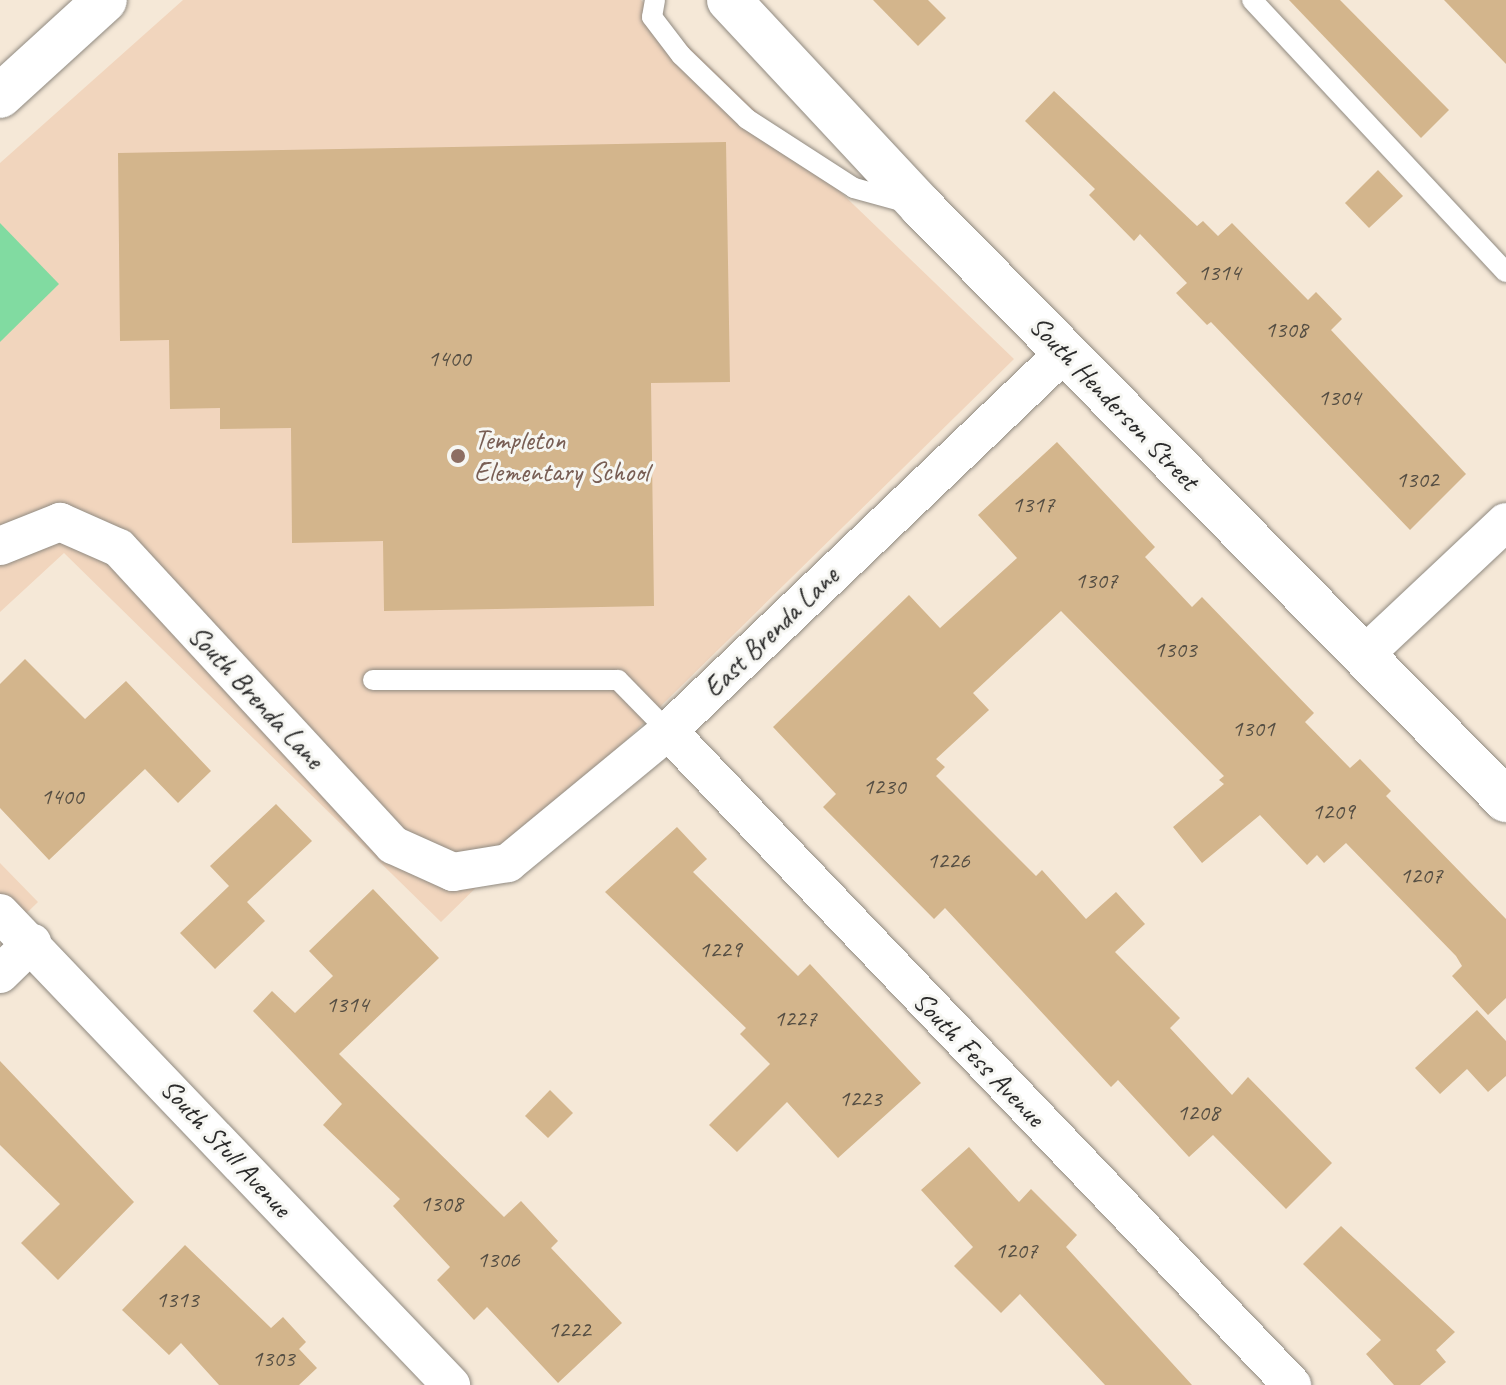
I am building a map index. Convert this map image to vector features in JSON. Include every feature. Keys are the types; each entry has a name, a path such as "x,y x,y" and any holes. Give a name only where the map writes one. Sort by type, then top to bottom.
{"street":[{"path":"0,96 105,0"},
{"name":"South Henderson Street","path":"729,0 921,206 1506,800"},
{"name":"East Brenda Lane","path":"453,872 508,863 668,731 1065,352"},
{"name":"South Brenda Lane","path":"0,546 60,522 119,548 393,845 453,872"},
{"path":"1362,657 1506,522"},
{"name":"South Fess Avenue","path":"668,731 1292,1385"},
{"name":"South Stull Avenue","path":"0,913 32,943 451,1385"},
{"path":"0,974 32,943"}],"lane":[{"path":"655,0 652,17 681,55 747,119 854,188 921,206"},
{"path":"1252,0 1506,272"},
{"path":"373,680 618,680 668,731"}],"shaded area":[{"name":"Templeton Elementary School","path":"183,0 641,0 1014,359 441,922 64,553 0,612 0,163"},
{"path":"0,863 38,902 0,939"}],"green space":[{"path":"0,223 59,284 0,342"}],"building":[{"path":"873,0 928,0 946,18 918,46"},
{"path":"1289,0 1340,0 1449,110 1421,138"},
{"path":"1444,0 1506,0 1506,64"},
{"path":"1054,91 1197,226 1203,221 1218,236 1232,223 1308,300 1316,292 1342,319 1331,330 1466,474 1410,530 1211,322 1207,325 1176,293 1187,283 1140,234 1134,241 1089,195 1095,189 1025,121"},
{"path":"726,142 730,382 651,383 654,606 384,611 383,541 292,543 291,428 220,429 220,408 170,409 169,340 120,341 118,153"},
{"path":"1378,170 1403,196 1369,228 1345,203"},
{"path":"1057,442 1155,547 1145,557 1192,607 1202,597 1314,713 1305,722 1350,768 1360,759 1391,791 1386,796 1506,919 1506,998 1488,1015 1452,976 1462,966 1456,956 1346,843 1324,863 1317,855 1307,865 1260,815 1202,863 1173,827 1224,784 1219,780 1224,776 1061,611 973,693 989,710 936,759 945,767 936,776 1036,876 1042,870 1086,919 1116,892 1145,924 1115,952 1180,1018 1170,1028 1232,1095 1248,1077 1332,1163 1286,1209 1213,1135 1189,1157 1118,1080 1111,1087 945,908 934,919 823,807 836,794 773,727 909,595 940,628 1017,558 978,515"},
{"path":"25,659 85,719 126,681 211,771 178,803 145,769 49,860 0,808 0,684"},
{"path":"276,804 312,841 247,902 265,921 215,969 180,933 229,886 210,866"},
{"path":"677,827 707,859 693,872 798,976 810,964 921,1083 838,1158 787,1102 737,1152 709,1125 770,1064 740,1034 746,1028 605,892"},
{"path":"373,889 439,958 339,1054 504,1217 521,1201 558,1241 551,1248 622,1323 558,1383 487,1307 474,1320 437,1280 450,1267 393,1206 400,1199 323,1125 342,1104 253,1011 272,991 295,1013 333,976 309,951"},
{"path":"1477,1010 1506,1041 1506,1076 1488,1092 1467,1069 1440,1094 1415,1068"},
{"path":"0,1061 134,1202 58,1280 21,1243 60,1204 0,1145"},
{"path":"550,1090 573,1113 548,1138 525,1116"},
{"path":"969,1147 1019,1202 1031,1189 1077,1235 1066,1247 1192,1385 1105,1385 1020,1294 1001,1313 954,1266 973,1247 921,1190"},
{"path":"1341,1226 1455,1332 1436,1350 1446,1362 1420,1385 1394,1385 1366,1354 1381,1340 1303,1264"},
{"path":"185,1245 271,1328 283,1317 306,1342 299,1349 317,1368 299,1385 219,1385 181,1343 169,1355 122,1310"}],"place":[{"name":"Templeton Elementary School","path":"458,456"}]}
